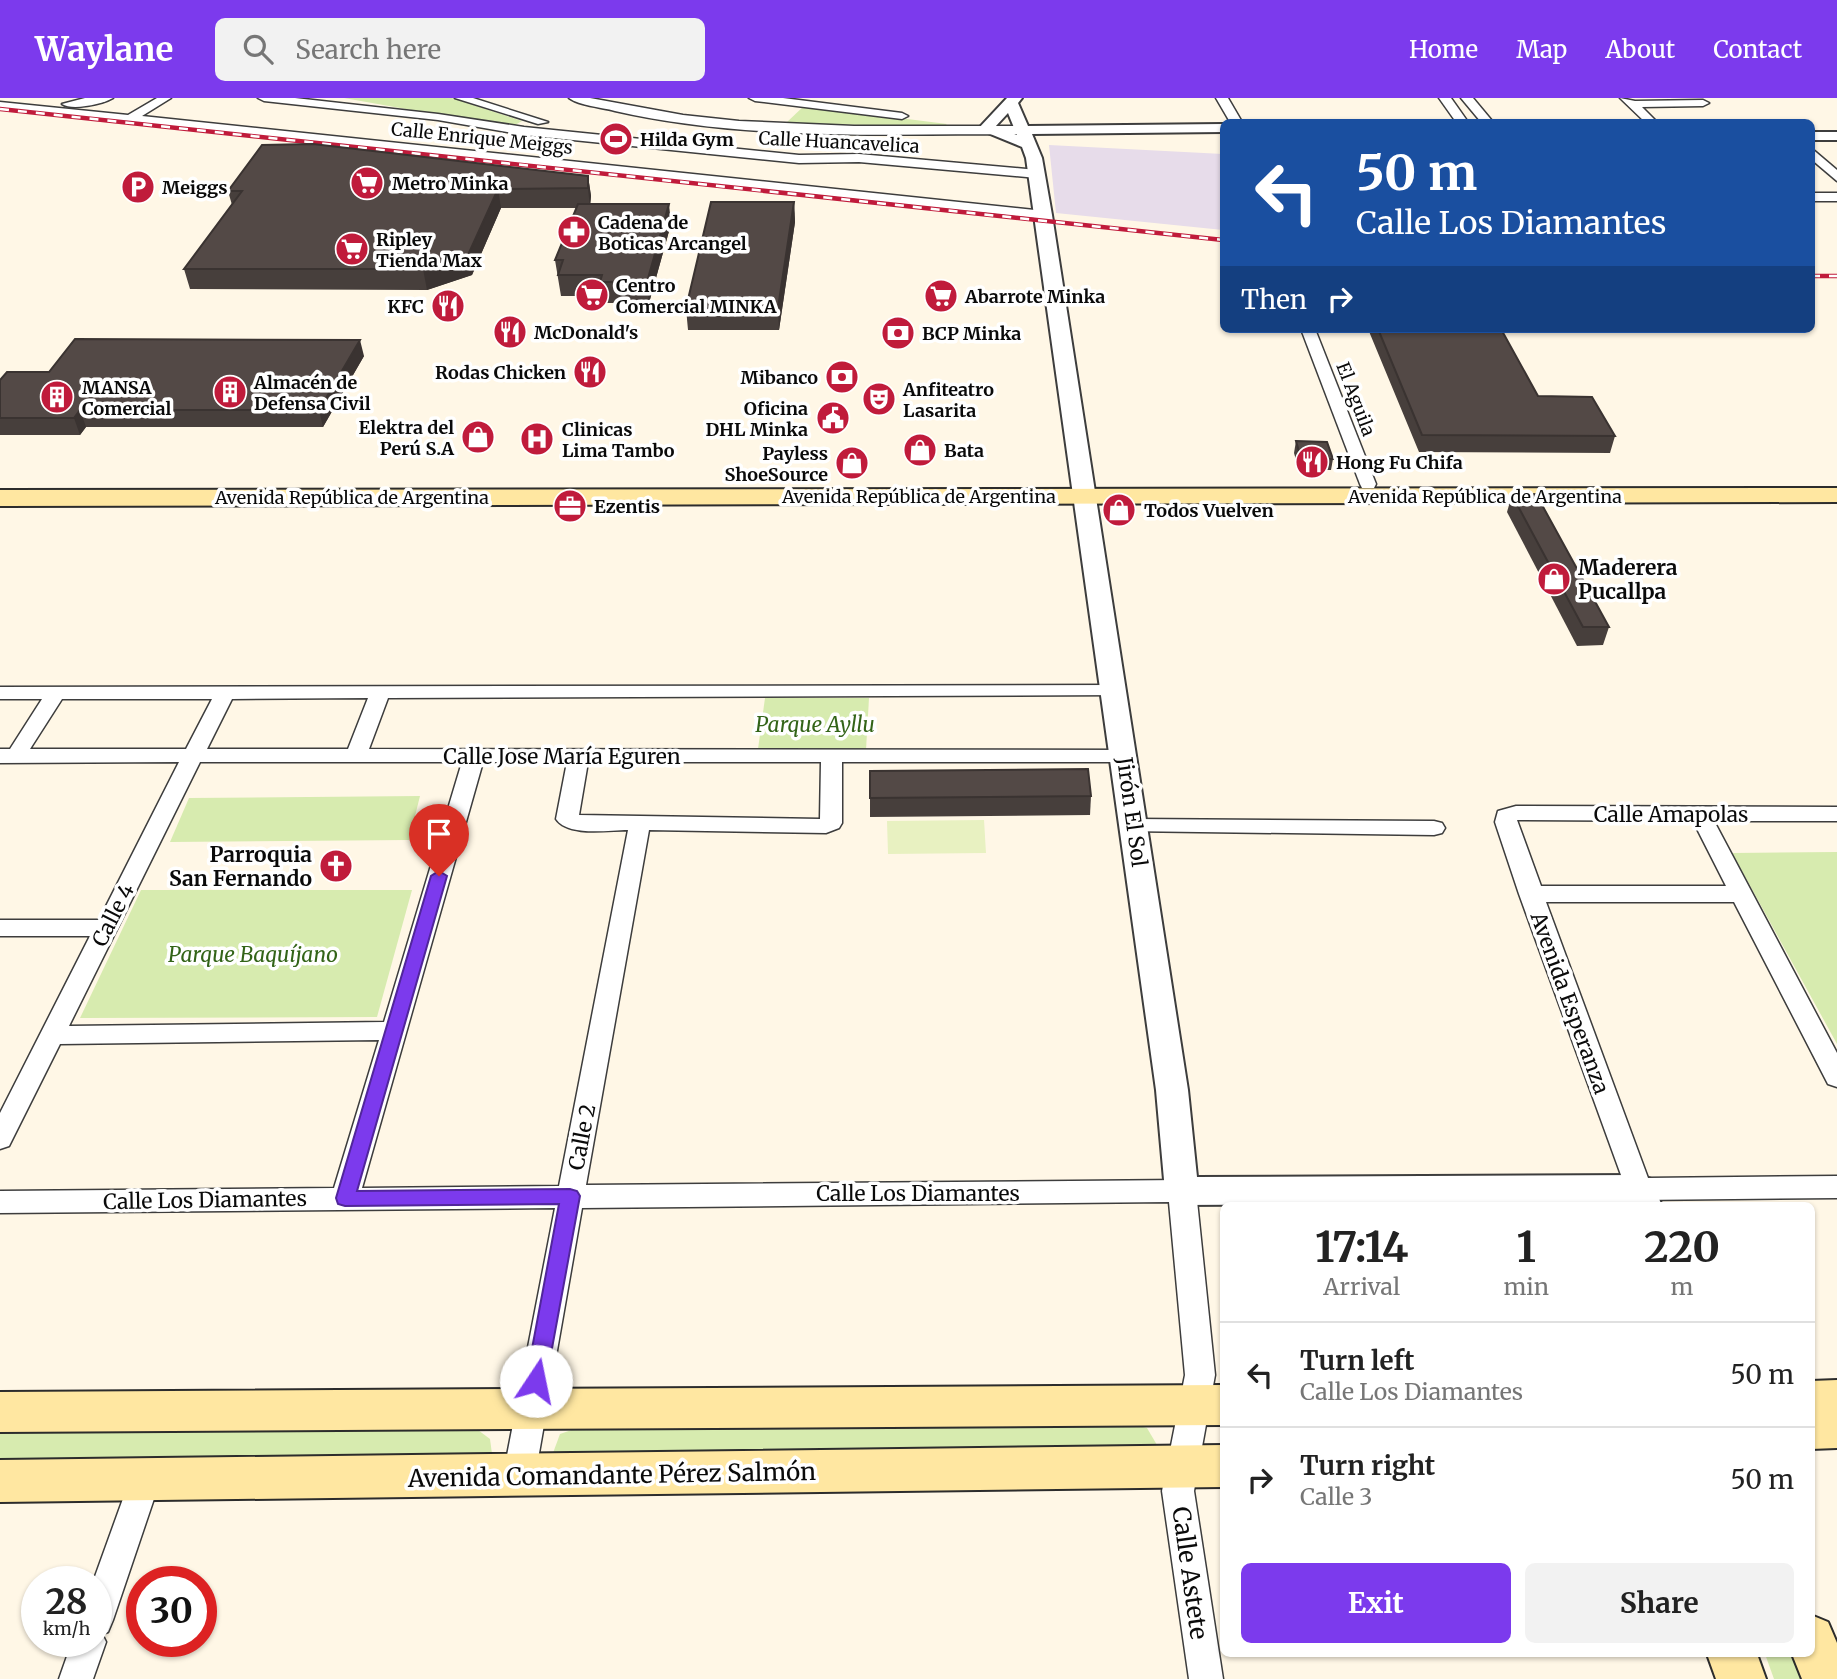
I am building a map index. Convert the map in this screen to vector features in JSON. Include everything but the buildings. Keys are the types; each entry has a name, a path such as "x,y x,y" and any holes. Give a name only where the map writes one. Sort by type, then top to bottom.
{"main road":[{"name":"Avenida República de Argentina","path":"0,498 1086,490 1368,484 1837,483"},
{"name":"Avenida República de Argentina","path":"0,484 1837,495"},
{"path":"1815,1401 1837,1401"},
{"path":"0,1412 1209,1405"},
{"path":"1815,1429 1837,1428"},
{"name":"Avenida Comandante Pérez Salmón","path":"0,1481 1203,1467"},
{"path":"1815,1649 1827,1679"},
{"path":"1733,1657 1741,1679"}],"street":[{"path":"37,109 54,98"},
{"path":"37,109 107,98"},
{"path":"130,119 165,98"},
{"name":"Calle Huancavelica","path":"264,98 438,117 596,139 799,159 1030,152"},
{"path":"331,98 360,108"},
{"path":"461,98 596,139"},
{"path":"575,98 626,110 740,124 987,128 1013,100"},
{"path":"755,98 824,102 987,128 1030,152"},
{"path":"1222,98 1234,119"},
{"path":"1445,98 1460,119"},
{"path":"1467,98 1484,119"},
{"name":"Jirón El Sol","path":"1013,100 1030,152 1044,215 1172,1090 1200,1375 1209,1405 1203,1467"},
{"path":"1629,101 1700,100"},
{"path":"1629,101 1648,119"},
{"name":"Calle Enrique Meiggs","path":"0,105 1044,215"},
{"path":"398,147 438,117"},
{"path":"512,129 530,127 534,123 530,119"},
{"path":"1030,152 1040,138 1064,130 1220,128"},
{"path":"1030,152 1064,130"},
{"path":"1815,136 1837,136"},
{"path":"1815,156 1837,159"},
{"path":"1815,158 1837,177"},
{"path":"1815,197 1837,197"},
{"name":"El Aguila","path":"1310,333 1368,484"},
{"path":"0,693 1115,691"},
{"path":"8,756 56,692"},
{"name":"Calle 4","path":"0,1139 225,692"},
{"path":"356,756 380,692"},
{"path":"579,756 568,821 829,825 832,755"},
{"name":"Calle Jose María Eguren","path":"8,756 1124,755"},
{"path":"345,1198 474,756"},
{"name":"Calle Amapolas","path":"1506,816 1516,813 1837,814"},
{"path":"1700,814 1837,1077"},
{"name":"Avenida Esperanza","path":"1506,816 1530,894 1642,1197"},
{"name":"Calle 2","path":"519,1476 640,822"},
{"path":"1134,826 1434,828"},
{"path":"1530,894 1741,894"},
{"path":"0,928 106,928"},
{"path":"52,1035 394,1031"},
{"name":"Calle Los Diamantes","path":"0,1202 1182,1191 1642,1197 1837,1187"},
{"name":"Calle Astete","path":"1203,1467 1178,1491 1206,1679"},
{"path":"112,1574 144,1481"},
{"path":"76,1679 84,1657"}],"shaded area":[{"path":"1049,145 1220,154 1220,230 1056,213"}],"green space":[{"path":"344,98 452,98 522,121 515,125 501,126"},
{"path":"804,106 947,124 943,127 786,123"},
{"name":"Parque Ayllu","path":"765,698 869,698 866,750 758,749"},
{"path":"420,796 409,840 170,842 189,798"},
{"path":"984,820 986,853 888,854 887,821"},
{"path":"1837,852 1837,1044 1732,853"},
{"name":"Parque Baquíjano","path":"141,890 412,890 377,1017 80,1018"},
{"path":"1122,1422 1147,1428 1157,1445 1148,1461 566,1468 553,1453 560,1434 583,1426"},
{"path":"474,1427 490,1439 492,1454 471,1470 0,1473 0,1433"},
{"path":"1766,1657 1793,1657 1803,1679 1774,1679"}],"railway":[{"path":"0,109 1220,240"},
{"path":"1815,276 1837,276"}],"place":[{"name":"Hilda Gym","path":"616,139"},
{"name":"Metro Minka","path":"367,183"},
{"name":"Meiggs","path":"138,187"},
{"name":"Cadena de Boticas Arcangel","path":"574,232"},
{"name":"Ripley Tienda Max","path":"352,249"},
{"name":"Centro Comercial MINKA","path":"592,295"},
{"name":"Abarrote Minka","path":"941,296"},
{"name":"KFC","path":"448,306"},
{"name":"McDonald's","path":"510,332"},
{"name":"BCP Minka","path":"898,333"},
{"name":"Rodas Chicken","path":"590,372"},
{"name":"Mibanco","path":"842,377"},
{"name":"Almacén de Defensa Civil","path":"230,392"},
{"name":"MANSA Comercial","path":"57,397"},
{"name":"Anfiteatro Lasarita","path":"879,399"},
{"name":"Oficina DHL Minka","path":"833,418"},
{"name":"Elektra del Perú S.A","path":"478,437"},
{"name":"Clinicas Lima Tambo","path":"537,439"},
{"name":"Bata","path":"920,450"},
{"name":"Hong Fu Chifa","path":"1312,462"},
{"name":"Payless ShoeSource","path":"852,463"},
{"name":"Ezentis","path":"570,506"},
{"name":"Todos Vuelven","path":"1119,510"},
{"name":"Maderera Pucallpa","path":"1554,579"},
{"name":"Parroquia San Fernando","path":"336,866"}],"route":[{"path":"439,876 345,1198 570,1196 536,1381"}]}
